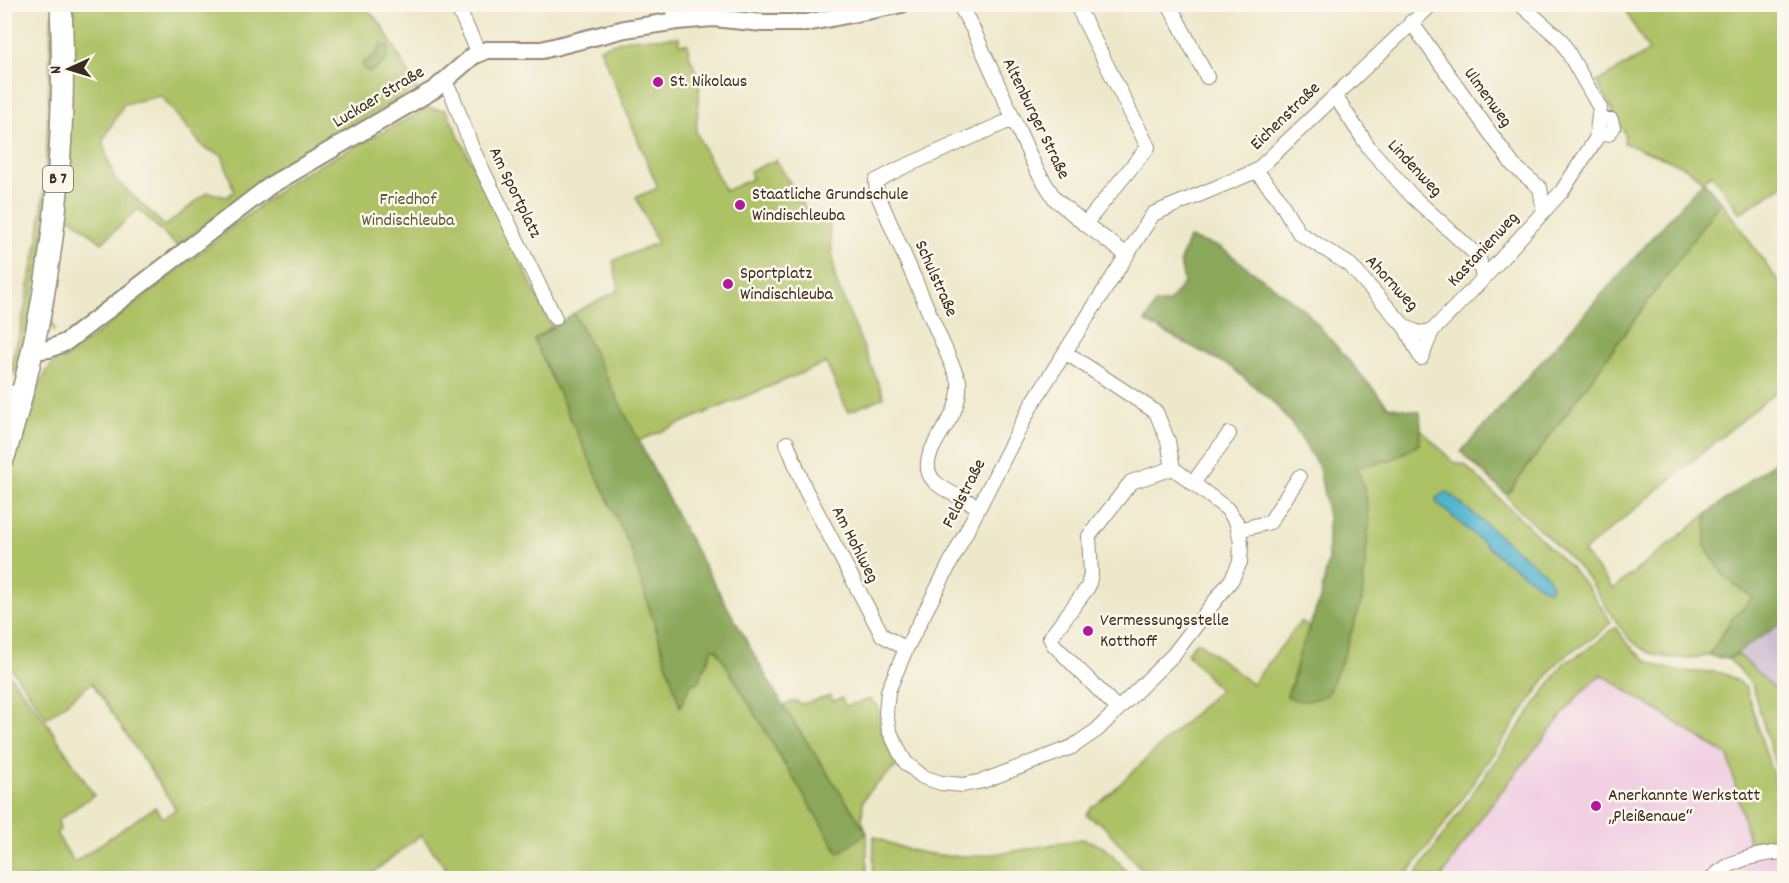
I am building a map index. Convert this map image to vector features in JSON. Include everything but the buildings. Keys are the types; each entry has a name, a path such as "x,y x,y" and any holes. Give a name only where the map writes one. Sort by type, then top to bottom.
{"main road":[{"name":"B 7","path":"4,457 14,392 33,351 54,219 60,165 63,103 61,4"}],"street":[{"path":"456,4 479,53 487,50 542,50 626,29 677,21 713,18 806,23 902,4"},
{"path":"670,4 677,21"},
{"name":"Altenburger Straße","path":"959,4 973,29 1036,169 1055,199 1127,255"},
{"path":"1076,4 1148,147 1085,224"},
{"path":"1169,4 1207,77"},
{"name":"Eichenstraße","path":"1127,255 1153,214 1256,171 1432,4"},
{"name":"Kastanienweg","path":"1405,327 1420,358 1432,331 1483,279 1562,191 1596,136 1600,108 1561,40 1520,4"},
{"name":"Ulmenweg","path":"1411,22 1513,165 1540,188"},
{"name":"Luckaer Straße","path":"33,351 49,349 66,342 271,185 435,89 479,53"},
{"name":"Am Sportplatz","path":"444,81 453,97 472,148 555,318"},
{"name":"Lindenweg","path":"1335,96 1370,149 1405,188 1479,257"},
{"name":"Schulstraße","path":"979,507 934,481 928,472 927,463 953,414 960,394 959,381 877,193 876,181 1013,119"},
{"name":"Ahornweg","path":"1256,171 1277,196 1299,233 1350,265 1405,327 1419,333 1432,331"},
{"path":"1544,211 1540,188 1562,191"},
{"name":"Feldstraße","path":"1118,708 1097,730 1072,747 983,781 963,785 941,783 923,777 906,763 889,730 886,713 888,691 906,649 1032,404 1127,255"},
{"path":"1483,279 1479,257 1501,259"},
{"path":"1065,352 1156,412 1168,441 1173,468 1227,509 1237,523 1241,543 1240,562 1232,579 1173,655 1118,708 1054,645 1050,638 1088,587 1091,574 1089,536 1131,482 1173,468"},
{"path":"1193,483 1229,434"},
{"name":"Am Hohlweg","path":"787,443 805,489 882,635 906,649"},
{"path":"1239,530 1270,522 1299,477"},
{"path":"1712,879 1732,864 1758,854 1785,852"}],"shaded area":[{"path":"1784,621 1784,698 1738,654"},
{"path":"1601,674 1728,756 1749,842 1784,839 1784,878 1441,878 1485,812 1576,698"}],"green space":[{"path":"68,5 363,5 381,24 417,88 272,173 177,246 138,209 102,243 71,218 67,220 52,320 55,331 48,323 71,59 75,53 75,44 70,42","holes":["161,96 204,148 222,155 234,191 227,197 208,192 165,226 115,179 102,142 124,104"]},
{"path":"1622,5 1784,5 1784,185 1740,213 1711,174 1703,181 1683,166 1624,143 1625,134 1597,82 1649,51"},
{"path":"52,13 54,106 44,238 20,367 5,381 5,371 11,363 20,332 39,234 46,172"},
{"name":"Sportplatz Windischleuba","path":"679,37 679,44 688,44 689,55 700,81 696,132 725,191 752,179 750,171 776,160 811,218 829,222 835,278 884,397 848,412 826,363 638,441 574,313 619,290 613,261 657,243 636,197 658,188 600,48 627,39"},
{"path":"381,44 388,46 388,56 381,65 369,72 362,64 377,53"},
{"name":"Friedhof Windischleuba","path":"428,108 446,110 552,326 534,340 631,549 680,706 691,684 698,682 713,648 717,650 784,765 867,833 867,878 453,878 421,835 366,878 4,877 4,668 45,720 94,795 58,820 60,830 56,833 74,862 155,807 163,818 176,809 92,683 47,718 5,660 5,477 26,411 48,369 61,356 63,360 295,178"},
{"path":"1703,181 1721,201 1507,495 1461,452"},
{"path":"1721,201 1784,290 1784,385 1583,552 1613,589 1707,514 1705,546 1725,577 1753,598 1731,620 1709,656 1665,657 1641,648 1625,634 1585,575 1511,502 1507,495"},
{"path":"1189,238 1220,247 1305,310 1388,406 1420,412 1419,444 1393,459 1357,467 1366,495 1369,523 1362,599 1343,658 1327,695 1317,699 1302,701 1287,696 1299,655 1321,596 1328,561 1328,517 1319,467 1294,427 1274,403 1231,367 1145,322 1155,304 1169,302 1184,283 1180,261"},
{"path":"574,313 680,522 783,706 867,833 839,853 717,650 713,648 698,682 691,684 680,707 631,549 534,340"},
{"path":"1421,429 1453,462 1465,465 1571,568 1589,589 1611,622 1598,635 1563,657 1553,668 1434,839 1404,878 1149,878 1103,825 1086,815 1219,690 1187,653 1197,641 1252,684 1301,621 1309,627 1287,696 1327,695 1343,657 1362,599 1366,495 1357,467 1393,459 1419,444","holes":["1437,503 1548,590 1502,559"]},
{"path":"1784,454 1784,621 1728,659 1709,656 1731,620 1752,598 1725,577 1705,546 1707,514"},
{"path":"1615,627 1635,652 1651,663 1681,671 1722,673 1746,688 1784,812 1784,839 1749,842 1728,756 1601,674 1576,698 1485,812 1441,878 1413,878 1564,663 1591,647"},
{"path":"1738,654 1784,698 1784,795 1752,685 1728,659"},
{"path":"831,696 833,701 842,698 845,706 870,699 878,706 881,730 899,761 898,765 870,790 863,801 862,820 867,833 783,706 795,701 802,704"},
{"path":"874,836 900,847 951,856 1003,853 1082,839 1106,849 1131,878 873,878"}],"water":[{"path":"1447,492 1547,575 1552,586 1548,591 1502,559 1437,503 1436,498"}],"place":[{"name":"St. Nikolaus","path":"658,82"},
{"name":"Staatliche Grundschule Windischleuba","path":"740,205"},
{"name":"Sportplatz Windischleuba","path":"728,284"},
{"name":"Vermessungsstelle Kotthoff","path":"1088,631"},
{"name":"Anerkannte Werkstatt „Pleißenaue“","path":"1596,806"}]}
